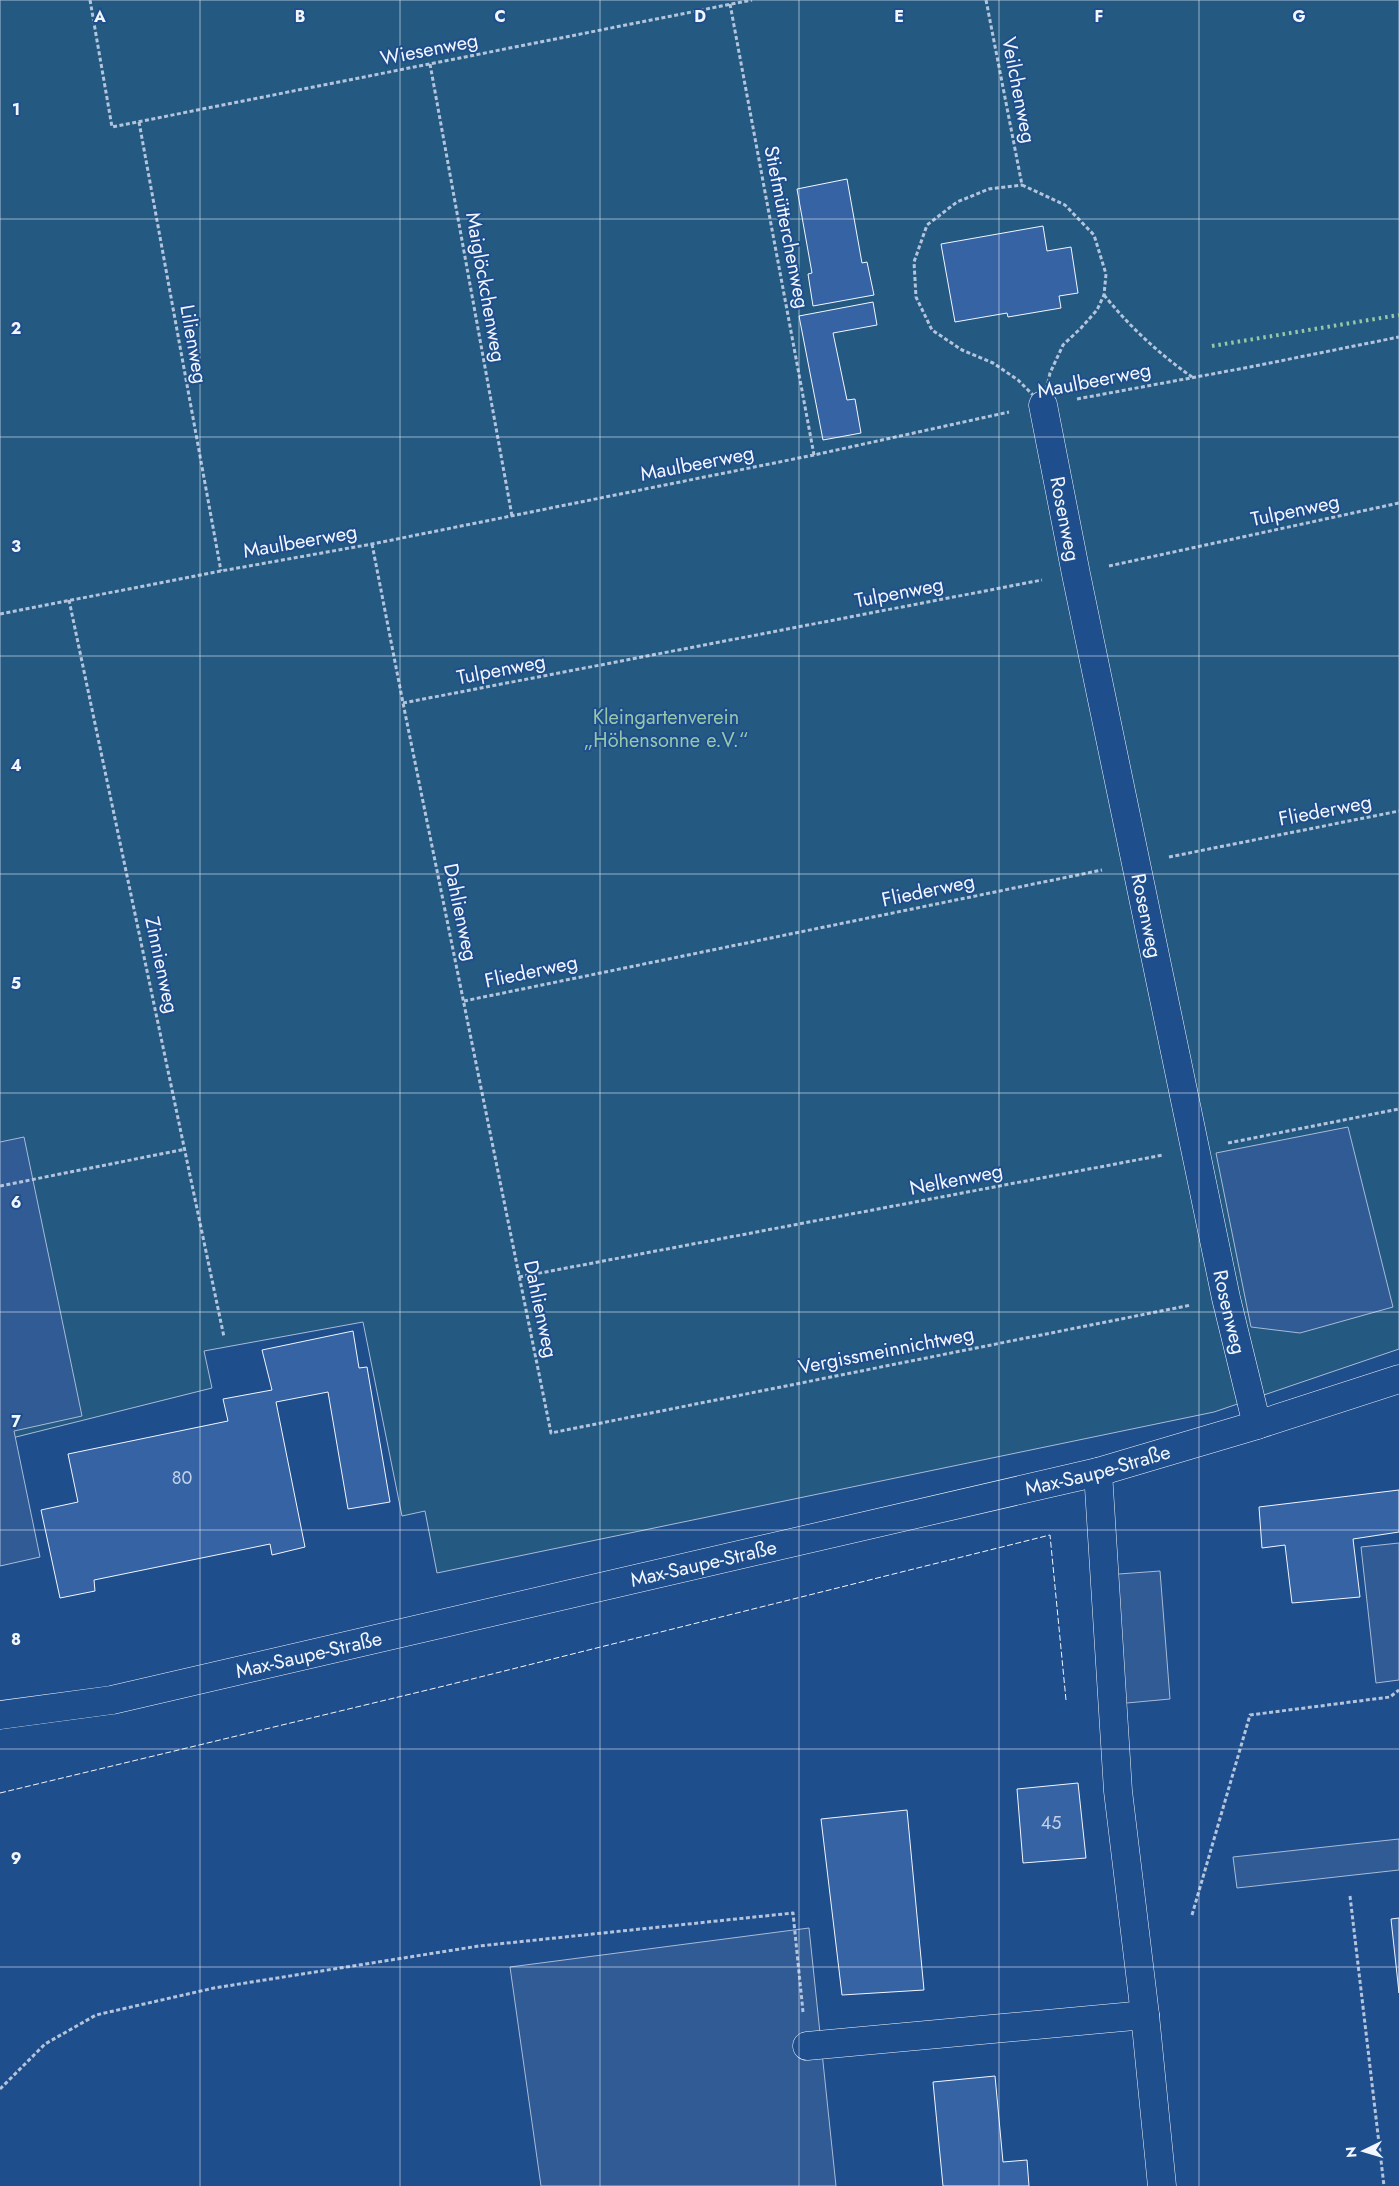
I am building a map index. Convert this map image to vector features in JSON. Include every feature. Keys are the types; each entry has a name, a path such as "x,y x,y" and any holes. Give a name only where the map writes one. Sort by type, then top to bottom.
{"street":[{"name":"Rosenweg","path":"1049,404 1076,574 1226,1298 1257,1425"},
{"name":"Max-Saupe-Straße","path":"0,1715 112,1700 1098,1472 1257,1425 1399,1379"},
{"path":"1098,1472 1118,1791 1145,2015 1162,2186"},
{"path":"807,2046 1145,2015"}],"path":[{"name":"Wiesenweg","path":"90,0 112,127 752,0"},
{"name":"Veilchenweg","path":"986,0 1022,185"},
{"name":"Stiefmütterchenweg","path":"730,4 814,455"},
{"name":"Maiglöckchenweg","path":"430,64 512,516"},
{"name":"Lilienweg","path":"138,122 220,571"},
{"path":"1022,185 1065,205 1094,235 1106,274 1104,295 1096,310 1081,328 1063,344 1050,373 1049,404 993,363 962,350 932,330 916,297 914,262 927,225 957,202 989,189 1022,185"},
{"path":"1104,295 1126,323 1174,364 1193,377"},
{"name":"Maulbeerweg","path":"1049,404 1399,337"},
{"name":"Maulbeerweg","path":"0,614 220,571 372,544 814,455 1016,411"},
{"name":"Tulpenweg","path":"403,703 1076,574 1399,503"},
{"name":"Dahlienweg","path":"372,544 551,1433"},
{"name":"Zinnienweg","path":"69,600 186,1149 224,1337"},
{"name":"Fliederweg","path":"464,1001 1399,811"},
{"name":"Nelkenweg","path":"519,1277 1399,1109"},
{"path":"0,1186 186,1149"},
{"name":"Vergissmeinnichtweg","path":"551,1433 1226,1298"},
{"path":"1192,1915 1250,1715 1390,1697 1399,1690"},
{"path":"1350,1896 1384,2186"},
{"path":"0,2089 45,2044 96,2015 214,1988 479,1946 793,1913 807,2046"}],"green space":[{"name":"Kleingartenverein „Höhensonne e.V.“","path":"0,0 1399,0 1399,1349 1214,1412 437,1573 425,1511 402,1516 363,1322 204,1351 212,1388 0,1441"}],"shaded area":[{"path":"1348,1127 1393,1307 1300,1333 1251,1327 1216,1153"},
{"path":"24,1137 82,1416 14,1431 40,1557 0,1566 0,1142"},
{"path":"1399,1543 1399,1680 1376,1683 1361,1547"},
{"path":"1160,1571 1170,1699 1116,1704 1105,1575"},
{"path":"1399,1839 1399,1870 1237,1888 1233,1857"},
{"path":"809,1928 836,2186 541,2186 510,1967"}],"building":[{"path":"847,179 862,263 867,262 874,295 813,306 808,274 812,273 797,189"},
{"path":"1043,226 1047,251 1071,247 1078,293 1059,296 1061,308 1008,317 1007,313 955,322 941,244"},
{"path":"873,302 877,325 833,333 847,400 855,399 861,433 823,440 799,316"},
{"path":"353,1331 359,1368 367,1367 390,1502 348,1509 328,1392 276,1402 305,1547 272,1555 270,1544 94,1580 95,1591 60,1598 41,1510 78,1502 68,1454 228,1421 223,1399 272,1390 262,1350"},
{"path":"1399,1490 1399,1532 1353,1539 1360,1597 1292,1603 1285,1545 1262,1548 1259,1507"},
{"path":"1078,1783 1086,1858 1023,1863 1017,1789"},
{"path":"907,1810 924,1990 842,1995 821,1819"},
{"path":"1399,1918 1399,1993 1391,1919"},
{"path":"995,2076 1003,2162 1027,2160 1029,2186 943,2186 933,2082"}],"hedge":[{"path":"1212,346 1399,315"}],"fence":[{"path":"0,1793 444,1686 1050,1535 1066,1700"}]}
